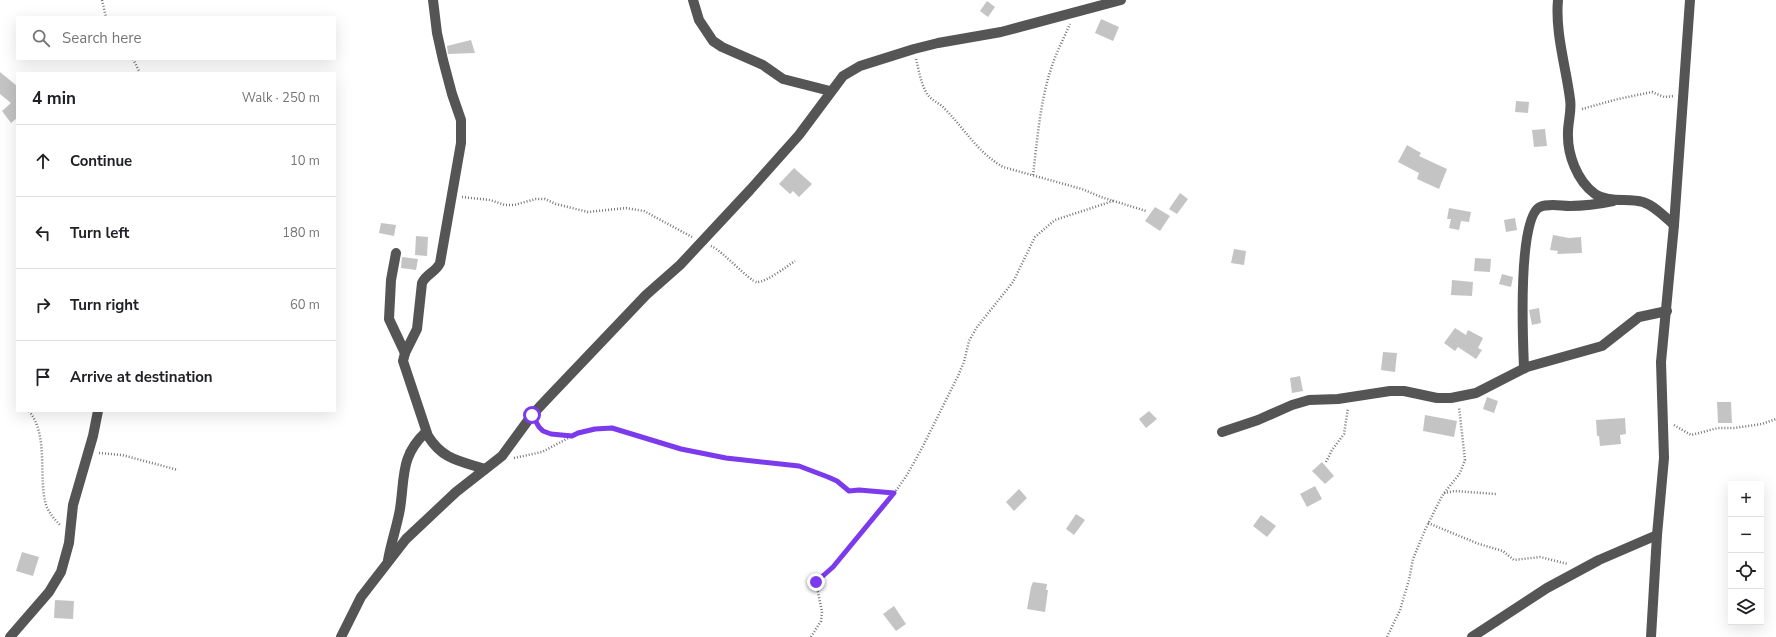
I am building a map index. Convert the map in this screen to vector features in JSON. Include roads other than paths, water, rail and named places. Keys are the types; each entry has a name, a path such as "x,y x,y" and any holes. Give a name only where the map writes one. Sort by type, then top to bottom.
{"street":[{"path":"433,0 437,33 443,60 461,120 461,143 440,263 437,270 424,279 422,283 417,329 405,353 403,361 426,432 434,447 444,455 485,469"},
{"path":"693,0 699,20 712,40 722,47 763,65 783,79 830,92"},
{"path":"341,637 361,596 406,539 456,492 502,456 532,415 646,295 680,265 750,190 799,135 843,76 860,66 910,50 938,43 1001,32 1121,0"},
{"path":"1558,0 1560,41 1571,102 1568,134 1570,149 1582,181 1597,196 1632,200 1652,206 1674,225"},
{"path":"1651,637 1657,535 1664,458 1661,362 1674,225 1690,0"},
{"path":"1524,368 1522,284 1525,252 1533,212 1539,207 1603,203 1619,199"},
{"path":"396,253 391,280 389,319 405,353"},
{"path":"1222,432 1309,400 1348,398 1375,393 1404,391 1437,398 1458,397 1476,393 1524,368 1602,346 1639,317 1667,311"},
{"path":"10,637 48,592 58,577 66,560 72,505 88,452 98,412"},
{"path":"388,562 400,509 405,466 414,446 426,432"},
{"path":"1472,637 1523,602 1586,567 1657,535"}]}
